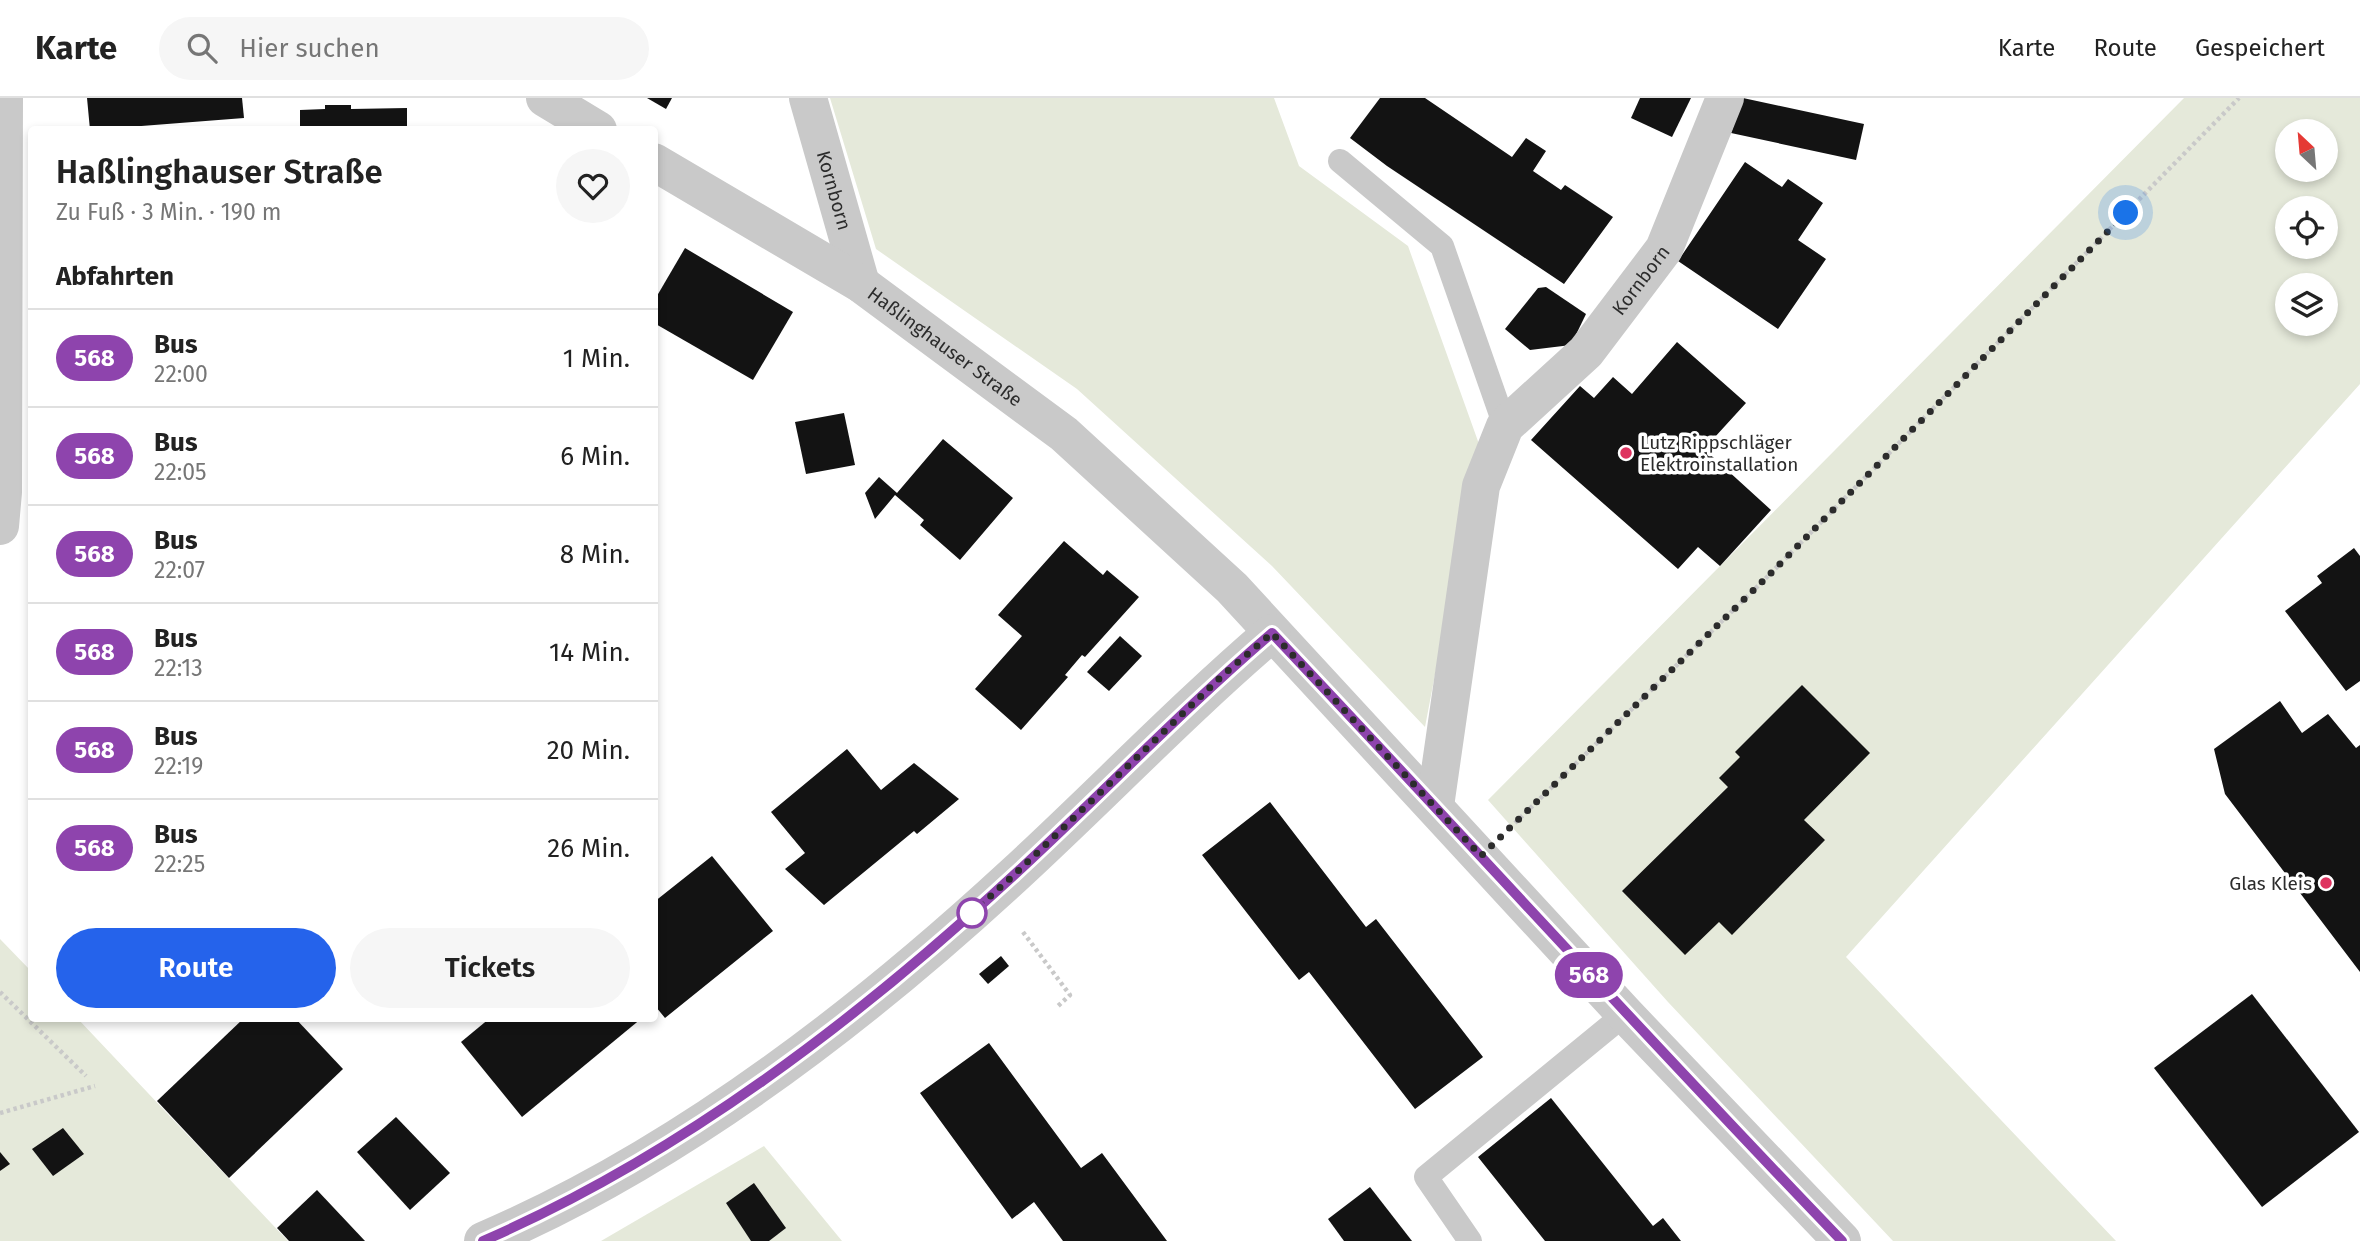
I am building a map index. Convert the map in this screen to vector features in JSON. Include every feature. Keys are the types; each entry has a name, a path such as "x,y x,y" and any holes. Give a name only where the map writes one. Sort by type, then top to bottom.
{"street":[{"path":"0,527 3,492 4,98"},
{"path":"545,98 591,126"},
{"name":"Kornborn","path":"808,98 861,284"},
{"name":"Kornborn","path":"1435,806 1481,486 1505,426 1586,352 1664,249 1725,98"},
{"name":"Haßlinghauser Straße","path":"658,164 861,284 1064,434 1232,588 1625,1014 1842,1241"},
{"path":"483,1241 524,1224 660,1150 839,1026 977,909 1222,676 1272,633"}],"lane":[{"path":"1340,162 1442,246 1505,426"},
{"path":"1470,1241 1426,1177 1625,1014"}],"path":[{"path":"1481,856 1767,577 2239,98"},
{"path":"1022,932 1070,995 1058,1006"},
{"path":"0,992 28,1019"},
{"path":"31,1022 86,1076"},
{"path":"0,1113 95,1086"}],"shaded area":[{"path":"830,98 1274,98 1299,166 1408,246 1479,444 1425,727 1272,566 1077,389 876,249"},
{"path":"2184,98 2360,98 2360,384 1846,957 2116,1241 1893,1241 1668,1002 1488,800"},
{"path":"0,939 28,968 28,1022 81,1022 288,1241 0,1241"},
{"path":"764,1146 842,1241 601,1241"}],"building":[{"path":"87,98 242,98 244,118 141,126 90,126"},
{"path":"647,98 672,98 666,109"},
{"path":"1380,98 1425,98 1512,157 1526,138 1546,151 1533,171 1561,190 1565,185 1613,217 1564,284 1387,166 1350,138"},
{"path":"1640,98 1691,98 1672,137 1631,118"},
{"path":"1743,98 1864,124 1856,160 1731,133"},
{"path":"325,105 351,105 351,109 407,108 407,126 300,126 300,110 325,109"},
{"path":"1745,162 1782,187 1788,179 1823,203 1798,240 1826,259 1778,329 1678,261"},
{"path":"685,248 793,312 753,380 658,325 658,294"},
{"path":"1546,287 1586,314 1571,345 1530,350 1505,329 1538,288"},
{"name":"Lutz Rippschläger Elektroinstallation","path":"1677,342 1746,403 1704,449 1771,510 1720,566 1698,547 1678,569 1531,440 1580,386 1594,398 1613,377 1632,394"},
{"path":"844,413 855,465 806,474 795,422"},
{"path":"943,439 1013,498 960,560 920,525 924,520 895,495 875,519 865,493 879,477 897,493"},
{"path":"1064,541 1103,575 1107,570 1139,597 1085,657 1082,655 1065,675 1068,677 1021,730 975,689 1022,636 998,615"},
{"path":"2354,548 2360,556 2360,681 2346,691 2285,611 2322,583 2317,576"},
{"path":"1120,636 1142,656 1109,691 1087,672"},
{"path":"1802,685 1870,753 1804,820 1825,840 1732,935 1719,922 1685,955 1622,891 1728,787 1719,778 1740,757 1735,752"},
{"name":"Glas Kleis","path":"2280,701 2302,733 2328,714 2356,748 2360,745 2360,972 2225,794 2214,749"},
{"path":"847,749 881,790 914,763 959,799 917,834 914,831 824,905 785,869 805,853 771,812"},
{"path":"1270,802 1366,927 1376,919 1483,1057 1415,1109 1309,972 1299,980 1202,855"},
{"path":"712,856 773,931 665,1018 658,1009 658,899"},
{"path":"1001,956 1009,966 988,984 979,974"},
{"path":"2252,994 2359,1132 2262,1207 2154,1068"},
{"path":"240,1022 299,1022 343,1069 229,1178 157,1101"},
{"path":"485,1022 637,1022 522,1117 461,1042"},
{"path":"989,1043 1081,1168 1102,1153 1167,1241 1063,1241 1034,1202 1012,1219 920,1093"},
{"path":"1551,1098 1653,1226 1663,1218 1681,1241 1545,1241 1478,1157"},
{"path":"396,1117 450,1173 410,1210 357,1152"},
{"path":"63,1128 84,1154 53,1176 32,1149"},
{"path":"0,1152 10,1164 0,1171"},
{"path":"754,1183 786,1228 769,1241 751,1241 726,1203"},
{"path":"1370,1187 1412,1241 1344,1241 1328,1219"},
{"path":"317,1190 365,1241 289,1241 277,1228"}],"bus line":[{"name":"568","path":"483,1241 524,1224 660,1150 839,1026 977,909 1222,676 1272,633 1625,1014 1842,1241"}],"place":[{"name":"Lutz Rippschläger Elektroinstallation","path":"1626,453"},
{"name":"Glas Kleis","path":"2326,883"}],"route":[{"path":"972,913 1222,676 1272,633 1481,856 1767,577 2126,213"}]}
